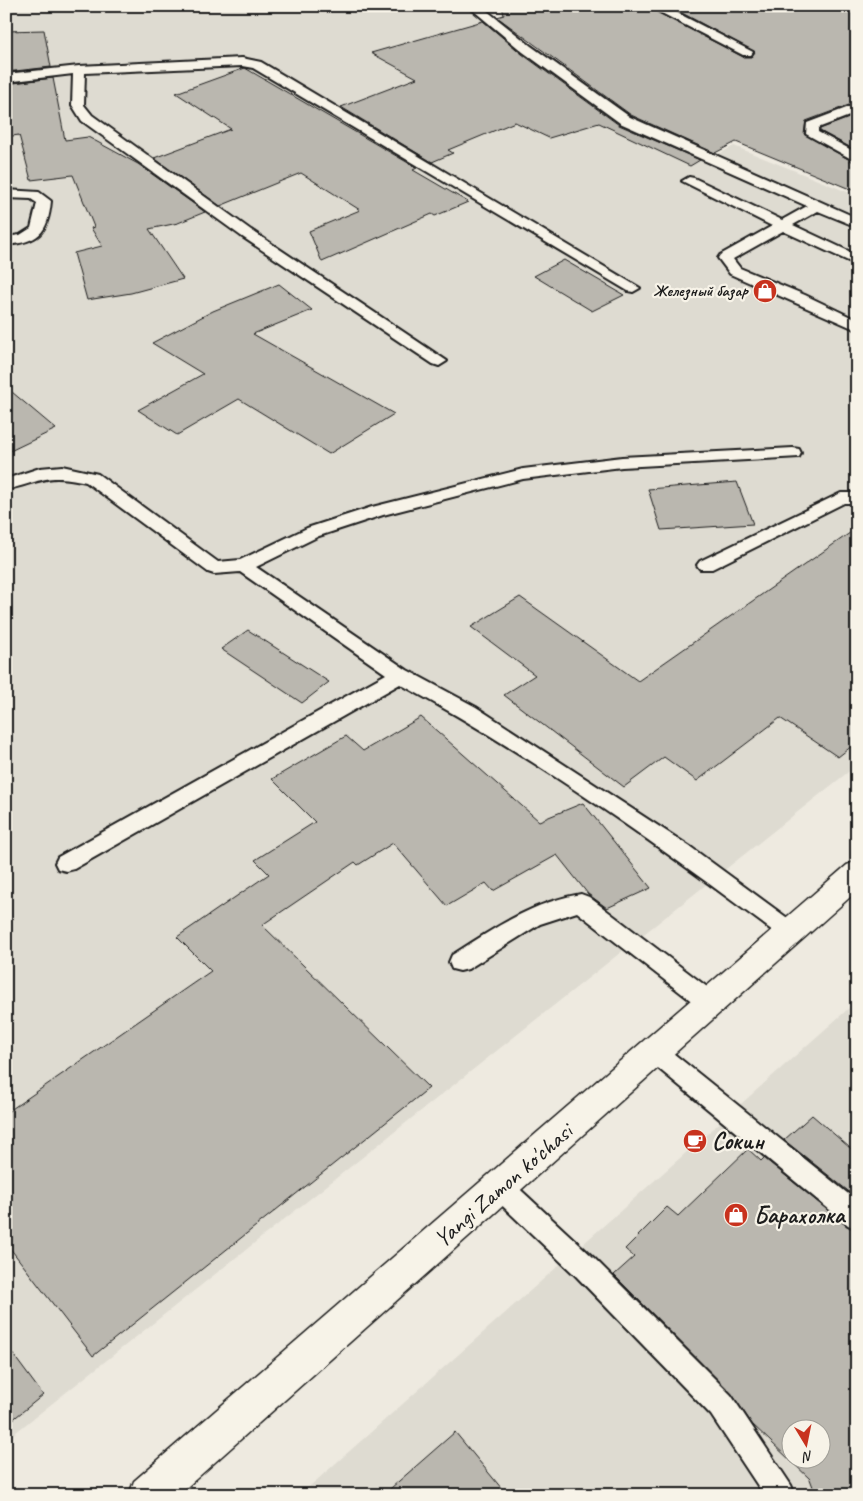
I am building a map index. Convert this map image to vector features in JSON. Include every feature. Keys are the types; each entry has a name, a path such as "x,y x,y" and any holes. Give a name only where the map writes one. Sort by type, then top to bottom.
{"street":[{"name":"Yangi Zamon ko'chasi","path":"148,1495 857,873"}],"lane":[{"path":"474,6 527,49 625,120 857,223"},
{"path":"654,6 747,52"},
{"path":"6,78 79,70 242,62 257,65 633,288"},
{"path":"79,70 78,105 87,118 246,233 438,361"},
{"path":"857,108 812,126 812,134 857,158"},
{"path":"689,182 857,261"},
{"path":"6,194 34,195 44,201 43,221 37,232 20,240 6,241"},
{"path":"818,206 725,258 735,271 800,298 857,326"},
{"path":"6,485 40,473 62,470 92,478 214,568 243,566 313,532 378,511 523,474 622,462 793,454"},
{"path":"706,565 841,498 857,498"},
{"path":"243,566 400,675 469,712 684,854 789,931"},
{"path":"66,863 400,675"},
{"path":"460,962 539,913 566,904 581,904 711,1003"},
{"path":"654,1052 857,1217"},
{"path":"500,1187 585,1267 721,1405 782,1495"}],"shaded area":[{"path":"6,6 467,6 603,115 706,161 734,146 857,196 857,765 6,1440"},
{"name":"Барахолка","path":"857,1001 857,1495 300,1495"}],"building":[{"path":"502,6 646,6 743,57 751,57 755,52 669,6 857,6 857,102 806,121 804,134 857,164 857,192 736,142 715,153 631,115 497,17 504,15"},
{"path":"483,21 522,54 619,125 700,160 690,166 599,123 549,138 515,122 448,150 453,153 432,162 341,107 417,78 371,53"},
{"path":"44,30 51,67 6,72 6,31"},
{"path":"245,68 417,168 413,170 468,202 435,216 432,214 322,262 309,231 360,210 301,173 220,206 154,158 231,129 176,93"},
{"path":"53,78 65,140 88,137 138,164 205,212 178,223 149,229 183,279 131,293 87,300 74,253 102,246 91,228 94,227 73,175 31,180 19,135 6,137 6,84"},
{"path":"857,115 857,151 820,131 820,129"},
{"path":"564,260 624,295 592,311 534,276"},
{"path":"279,284 312,310 253,334 394,414 329,454 239,399 177,435 138,410 203,374 152,343 213,311"},
{"path":"6,387 56,429 6,453"},
{"path":"737,482 753,524 661,530 648,489"},
{"path":"857,528 857,742 838,757 780,718 697,781 664,757 624,787 504,695 535,675 471,627 520,597 638,681"},
{"path":"248,630 329,682 302,703 221,649"},
{"path":"421,717 539,821 583,803 651,888 607,908 588,894 557,855 493,891 486,883 447,906 393,843 358,865 355,862 262,925 429,1088 93,1356 6,1243 6,1113 211,971 177,937 269,874 255,860 315,822 272,779 346,736 363,751"},
{"path":"812,1115 857,1154 857,1198 784,1140"},
{"path":"748,1149 761,1161 764,1158 847,1226 857,1231 857,1495 816,1495 810,1479 798,1468 830,1468 830,1418 780,1418 780,1451 752,1424 732,1394 614,1275 634,1257 625,1249 667,1207 678,1216"},
{"path":"6,1345 43,1395 6,1425"},
{"path":"455,1432 507,1495 383,1495"}],"place":[{"name":"Железный базар","path":"765,291"},
{"name":"Сокин","path":"695,1141"},
{"name":"Барахолка","path":"736,1215"}]}
